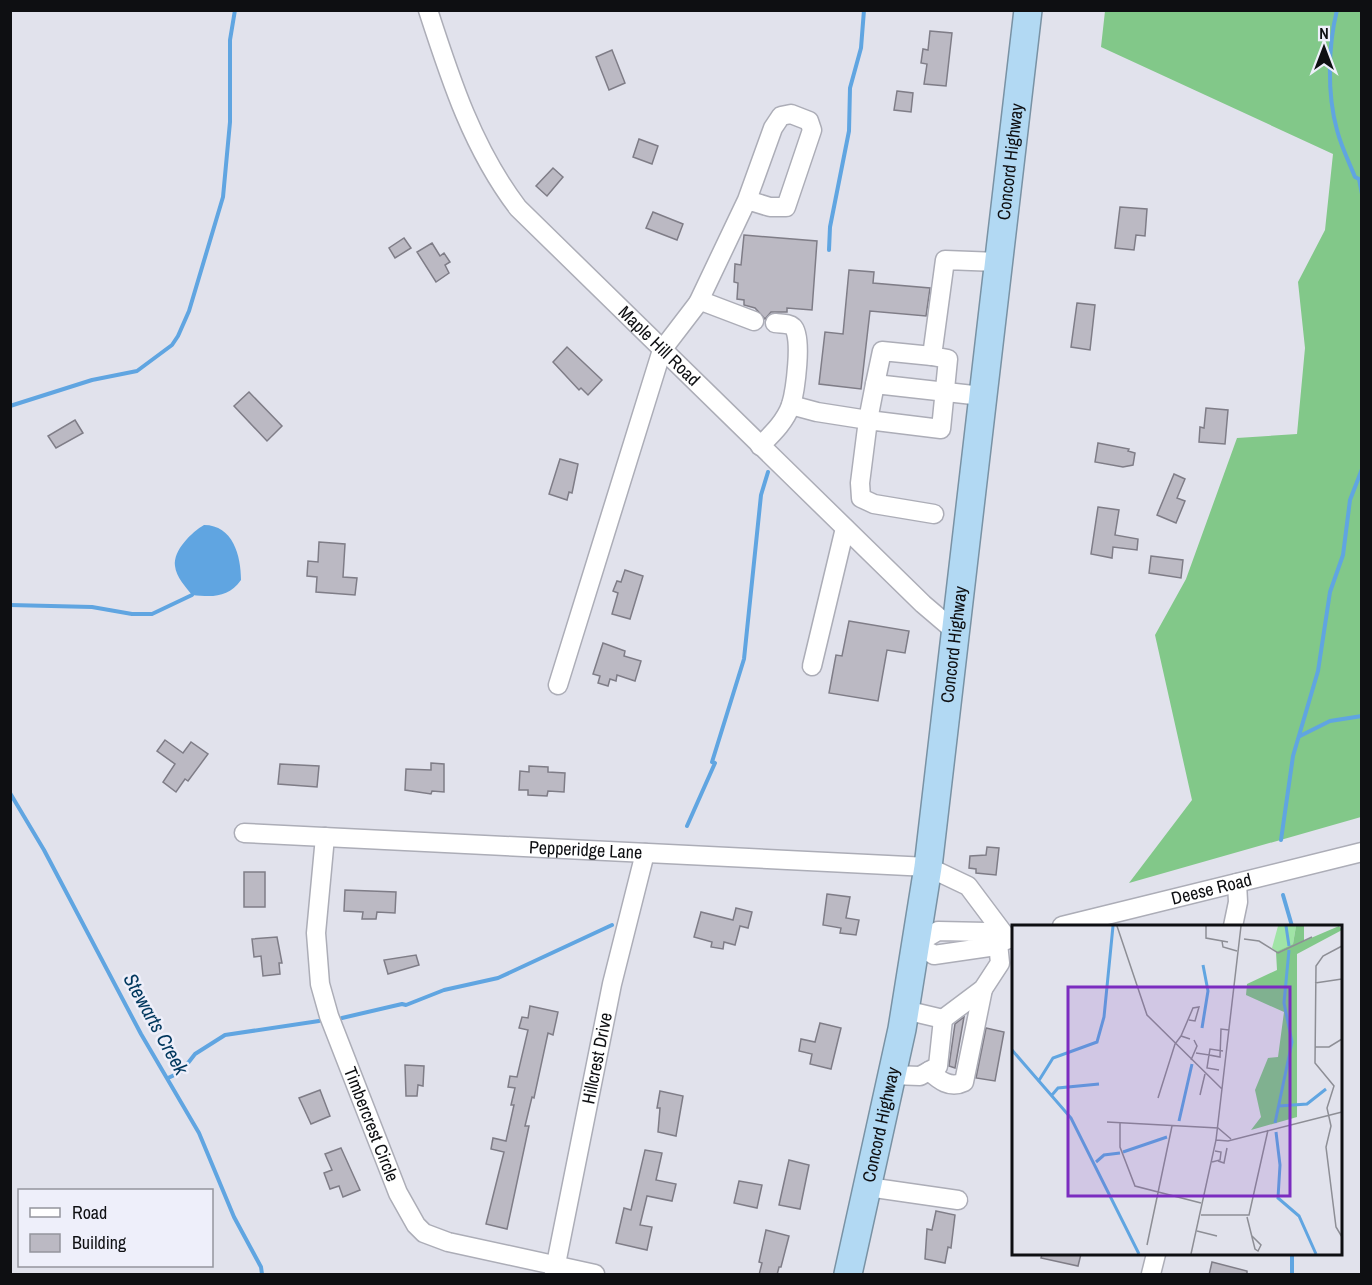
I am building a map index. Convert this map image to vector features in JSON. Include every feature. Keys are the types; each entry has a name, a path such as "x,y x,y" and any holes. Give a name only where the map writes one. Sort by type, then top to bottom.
{"highway":[{"name":"Concord Highway","path":"848,1275 905,1010 928,867 1028,10"}],"street":[{"name":"Maple Hill Road","path":"428,10 470,129 501,186 535,227 845,528 957,633"},
{"path":"558,685 662,350 698,303 747,200 773,128 780,116 791,114 809,121 812,130 786,207 770,207 747,200"},
{"path":"932,356 945,260 998,262"},
{"path":"698,303 704,302 754,321"},
{"path":"760,446 777,429 791,405 799,339 794,327 775,323"},
{"path":"791,405 817,412 868,420 941,429 948,359 882,351 868,420 860,483 861,498 874,504 934,513"},
{"path":"875,384 982,396"},
{"path":"813,666 845,528"},
{"name":"Pepperidge Lane","path":"244,833 928,867"},
{"name":"Timbercrest Circle","path":"325,837 316,933 320,984 329,1016 398,1193 416,1226 424,1233 448,1242 555,1270 595,1275"},
{"name":"Deese Road","path":"1070,925 1362,852"},
{"name":"Hillcrest Drive","path":"555,1270 612,984 645,853"},
{"path":"892,1075 920,1076 938,1066 943,1019 983,989 1000,963 1006,939 968,885 928,867"},
{"path":"1233,925 1238,902 1237,883"},
{"path":"916,944 934,955 989,947 1006,939"},
{"path":"929,1071 940,1081 953,1085 964,1082 983,989"},
{"path":"905,1010 943,1019"},
{"path":"868,1187 958,1200"},
{"path":"1151,1275 1156,1255"}],"green space":[{"path":"1105,11 1362,11 1361,817 1129,883 1192,800 1155,635 1186,579 1237,438 1297,434 1305,348 1298,282 1325,230 1333,154 1101,47"}],"water":[{"path":"204,525 214,526 228,536 239,561 241,580 231,590 219,595 192,595 177,574 175,566 180,548 194,532"}],"building":[{"path":"930,31 952,33 946,86 924,84 927,64 921,63 923,49 928,50"},
{"path":"612,50 625,83 609,90 596,57"},
{"path":"897,91 913,93 911,112 894,110"},
{"path":"639,139 658,146 652,164 633,157"},
{"path":"553,168 563,177 547,196 536,186"},
{"path":"1120,207 1147,209 1145,236 1136,235 1134,250 1115,248"},
{"path":"653,212 683,224 677,240 646,228"},
{"path":"744,235 817,241 812,310 787,308 787,312 771,312 765,319 755,308 744,305 744,300 737,299 738,283 734,282 735,264 741,265"},
{"path":"404,238 411,248 395,258 389,248"},
{"path":"432,243 440,256 444,253 450,262 445,265 449,273 436,282 417,252"},
{"path":"849,270 874,272 873,283 930,288 926,316 870,311 861,389 819,384 825,332 843,334"},
{"path":"1077,303 1095,305 1090,350 1071,347"},
{"path":"567,347 602,380 588,395 581,388 579,390 553,362"},
{"path":"249,392 282,426 267,441 234,406"},
{"path":"1206,408 1228,410 1225,444 1199,442 1200,427 1204,428"},
{"path":"75,420 83,433 56,448 48,436"},
{"path":"1098,443 1129,449 1128,451 1135,453 1133,465 1123,467 1095,462"},
{"path":"560,459 578,464 572,493 569,492 567,500 549,494"},
{"path":"1174,474 1185,479 1177,498 1185,501 1176,523 1157,515"},
{"path":"1098,507 1119,510 1115,535 1138,539 1137,550 1113,547 1112,558 1091,554"},
{"path":"319,542 345,544 343,577 357,578 355,595 316,592 317,577 307,576 308,561 318,562"},
{"path":"1151,556 1183,560 1181,578 1149,573"},
{"path":"625,570 643,576 630,619 612,614 618,593 613,591 617,581 621,582"},
{"path":"849,621 909,631 905,653 887,650 878,701 829,693 836,655 842,656"},
{"path":"603,643 625,651 624,656 641,661 635,681 617,675 616,681 610,679 608,686 598,683 600,676 593,674"},
{"path":"165,740 183,753 191,742 208,754 188,781 185,779 176,792 163,782 175,764 157,751"},
{"path":"431,763 444,764 444,792 432,791 431,794 405,790 406,769 431,770"},
{"path":"280,764 319,766 317,787 278,784"},
{"path":"529,766 548,767 548,772 565,773 564,792 548,791 547,796 528,795 528,790 519,790 520,771 529,772"},
{"path":"987,847 999,848 996,875 976,873 976,869 969,868 970,856 986,855"},
{"path":"244,872 265,872 265,907 244,907"},
{"path":"345,890 396,892 395,913 377,912 376,919 362,919 363,912 344,911"},
{"path":"827,894 850,897 846,918 859,920 856,935 840,933 841,928 823,925"},
{"path":"736,908 752,912 748,928 740,926 735,945 724,942 723,949 711,947 712,942 694,937 701,912 733,920"},
{"path":"277,937 282,963 279,963 280,974 263,976 261,956 254,957 252,939"},
{"path":"416,955 419,965 388,974 384,960"},
{"path":"530,1006 558,1012 553,1035 548,1033 534,1098 532,1097 525,1126 529,1126 507,1229 486,1224 504,1152 491,1149 493,1138 506,1141 514,1105 511,1105 515,1088 508,1087 510,1076 517,1077 528,1030 519,1028 522,1017 528,1018"},
{"path":"964,1017 955,1068 949,1066 955,1024"},
{"path":"820,1023 841,1028 831,1069 810,1064 812,1054 799,1051 801,1039 815,1042"},
{"path":"986,1028 1004,1032 995,1081 976,1078"},
{"path":"405,1065 424,1066 423,1086 418,1085 417,1096 406,1096"},
{"path":"320,1090 330,1116 311,1124 299,1098"},
{"path":"660,1091 683,1096 676,1136 658,1132 660,1108 657,1108"},
{"path":"341,1148 360,1190 343,1197 339,1186 330,1189 324,1173 332,1170 325,1154"},
{"path":"645,1150 662,1153 656,1180 676,1184 672,1201 647,1196 640,1225 652,1227 647,1250 616,1243 624,1208 631,1210"},
{"path":"789,1160 809,1165 800,1209 779,1205"},
{"path":"739,1181 762,1185 757,1208 734,1203"},
{"path":"936,1211 955,1215 951,1248 948,1247 945,1263 925,1259 927,1229 932,1230"},
{"path":"766,1230 789,1236 777,1275 759,1275 762,1263 759,1262"},
{"path":"1042,1255 1081,1255 1078,1266 1041,1258"},
{"path":"1212,1262 1247,1271 1247,1275 1209,1275"}],"waterway":[{"path":"10,406 92,380 137,371 172,345 178,336 189,311 223,197 230,122 230,40 235,10"},
{"path":"829,250 830,227 849,131 850,88 861,48 864,10"},
{"path":"1337,10 1330,54 1330,86 1334,116 1343,148 1355,177 1359,179 1362,194"},
{"path":"1281,840 1293,756 1318,671 1330,592 1343,555 1350,500 1362,469"},
{"path":"687,826 715,763 712,762 744,659 761,495 768,472"},
{"path":"10,605 92,607 132,614 152,614 192,595"},
{"path":"1300,736 1330,721 1362,716"},
{"name":"Stewarts Creek","path":"10,793 44,850 141,1034 199,1133 234,1217 261,1267 262,1274"},
{"path":"1283,895 1292,925"},
{"path":"342,1018 406,1005 444,990 498,978 612,925"},
{"path":"168,1078 181,1072 195,1054 225,1035 319,1021"},
{"path":"1292,1255 1292,1274"}]}
